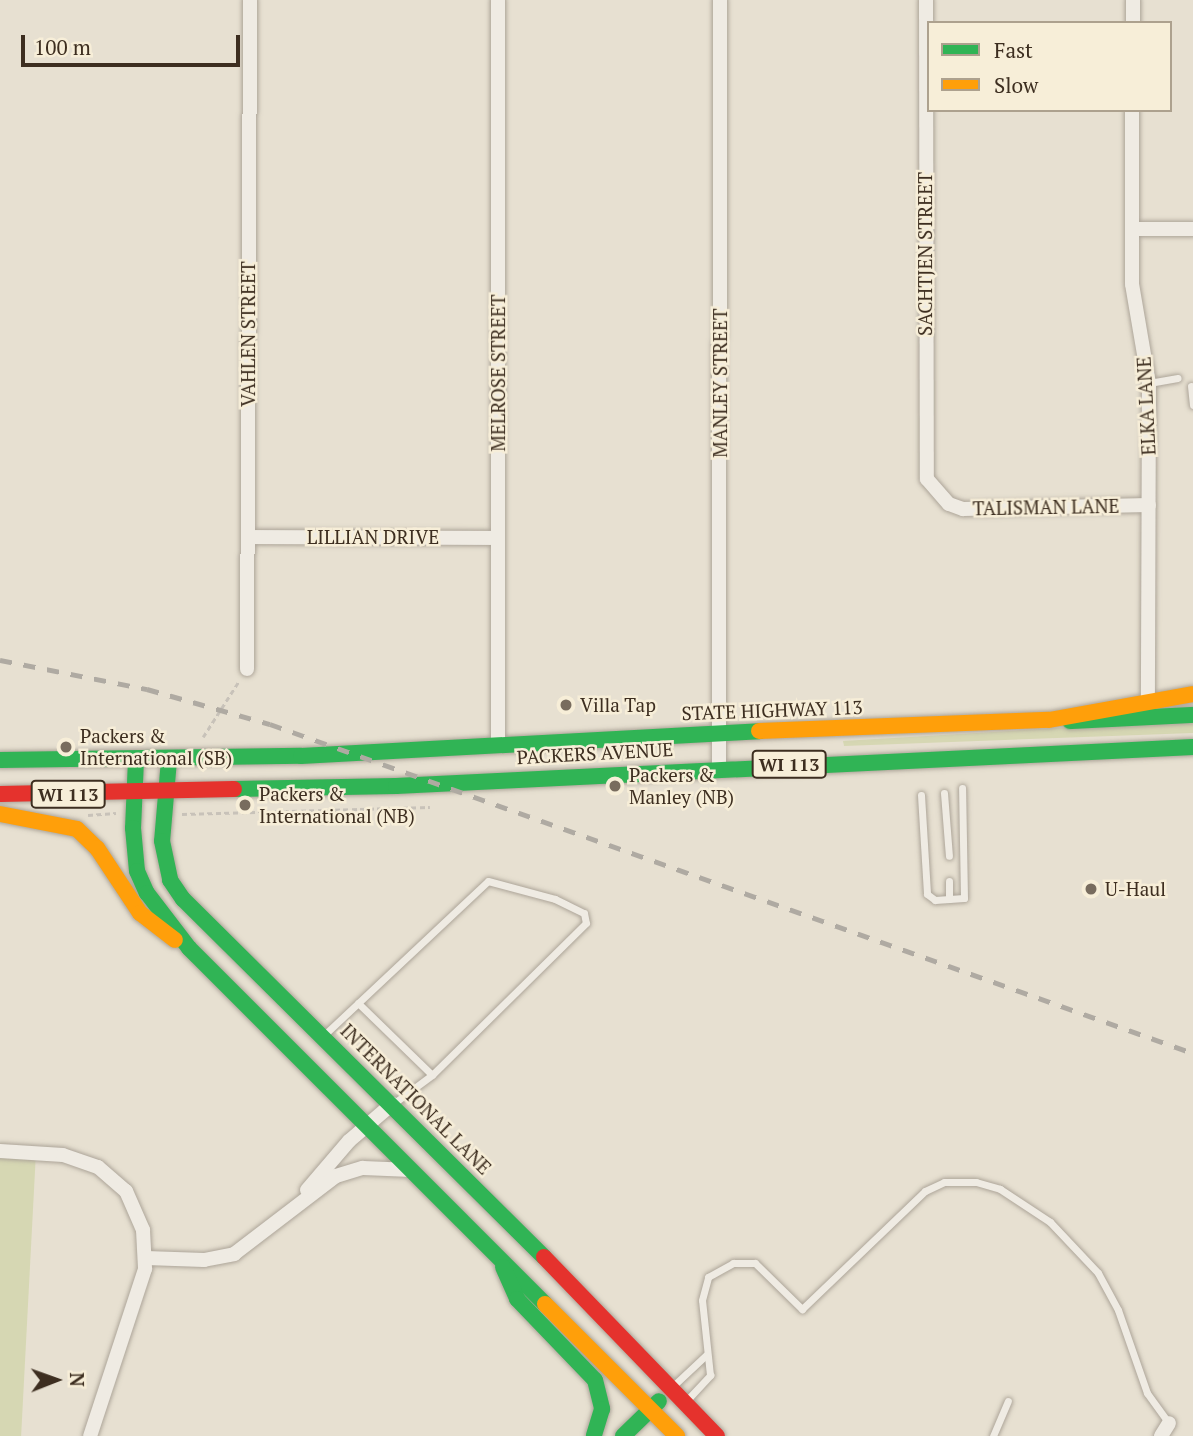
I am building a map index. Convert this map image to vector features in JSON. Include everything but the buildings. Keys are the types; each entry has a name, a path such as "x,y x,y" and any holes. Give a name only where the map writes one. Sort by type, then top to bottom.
{"main road":[{"name":"WI 113","path":"1049,720 1193,694"},
{"path":"1049,720 1102,723 1193,715"},
{"name":"STATE HIGHWAY 113","path":"498,745 719,732 1049,720"},
{"name":"PACKERS AVENUE","path":"0,760 169,760 498,745"},
{"name":"PACKERS AVENUE","path":"0,794 396,786 719,767 1193,747"},
{"path":"136,760 137,793 133,828 137,871 147,893 189,948 650,1409 658,1430"},
{"name":"INTERNATIONAL LANE","path":"169,760 162,841 170,880 208,928 392,1104 672,1387 717,1436"},
{"path":"0,814 77,829 97,848 140,913 189,948"},
{"path":"498,1255 517,1299 595,1380 601,1409 594,1436"},
{"path":"623,1436 672,1387"},
{"path":"658,1430 685,1402"},
{"path":"658,1430 677,1436"}],"street":[{"name":"VAHLEN STREET","path":"247,669 250,0"},
{"name":"MELROSE STREET","path":"498,0 498,745"},
{"name":"MANLEY STREET","path":"719,767 720,0"},
{"name":"SACHTJEN STREET","path":"926,0 924,461 927,479 945,501"},
{"path":"1133,0 1133,21"},
{"name":"ELKA LANE","path":"1132,112 1132,284 1149,383 1148,702"},
{"path":"1132,229 1193,229"},
{"name":"TALISMAN LANE","path":"945,501 979,510 1149,505"},
{"name":"LILLIAN DRIVE","path":"248,537 498,538"},
{"path":"146,1258 204,1260 234,1254 269,1230 300,1200 319,1171 366,1123 392,1104"},
{"path":"0,1151 73,1157 108,1174 134,1208 146,1258 138,1297 90,1436"},
{"path":"300,1200 348,1172 387,1167 411,1170"},
{"path":"1161,1436 1169,1423"}],"lane":[{"path":"1149,383 1178,378"},
{"path":"1191,386 1193,405"},
{"path":"921,795 927,894 935,900 964,898 962,788"},
{"path":"944,793 949,856"},
{"path":"323,1036 488,881 555,899 584,913 586,923 432,1075 392,1104"},
{"path":"949,881 949,899"},
{"path":"358,1003 432,1075"},
{"path":"685,1402 710,1376 702,1300 708,1277 733,1263 755,1263 802,1309 925,1191 944,1182 976,1182 1000,1189 1050,1222 1098,1273 1118,1310 1147,1393 1169,1423"},
{"path":"672,1387 706,1355"},
{"path":"993,1436 1008,1401"}],"path":[{"path":"203,736 247,669"},
{"path":"189,814 430,807"},
{"path":"83,818 118,813"}],"green space":[{"path":"1193,720 1193,733 844,746 843,741"},
{"path":"0,1151 36,1153 21,1436 0,1436"}],"railway":[{"path":"0,660 147,689 270,724 1193,1053"}],"traffic: fast":[{"path":"1070,721 1193,715"},
{"path":"0,760 301,756 759,731"},
{"path":"234,789 396,786 1193,747"},
{"path":"136,760 133,828 137,871 147,893 189,948 545,1304"},
{"path":"169,760 162,841 170,880 183,899 544,1257"},
{"path":"503,1267 517,1299 595,1380 602,1409 594,1436"},
{"path":"623,1436 659,1401"}],"traffic: slow":[{"path":"759,731 1049,720 1193,694"},
{"path":"0,814 77,829 97,848 140,913 175,940"},
{"path":"545,1304 677,1436"}],"traffic: jam":[{"path":"0,794 234,789"},
{"path":"544,1257 717,1436"}],"place":[{"name":"Villa Tap","path":"566,705"},
{"name":"Packers & International (SB)","path":"66,747"},
{"name":"Packers & Manley (NB)","path":"615,786"},
{"name":"Packers & International (NB)","path":"245,805"},
{"name":"U-Haul","path":"1091,889"}]}
